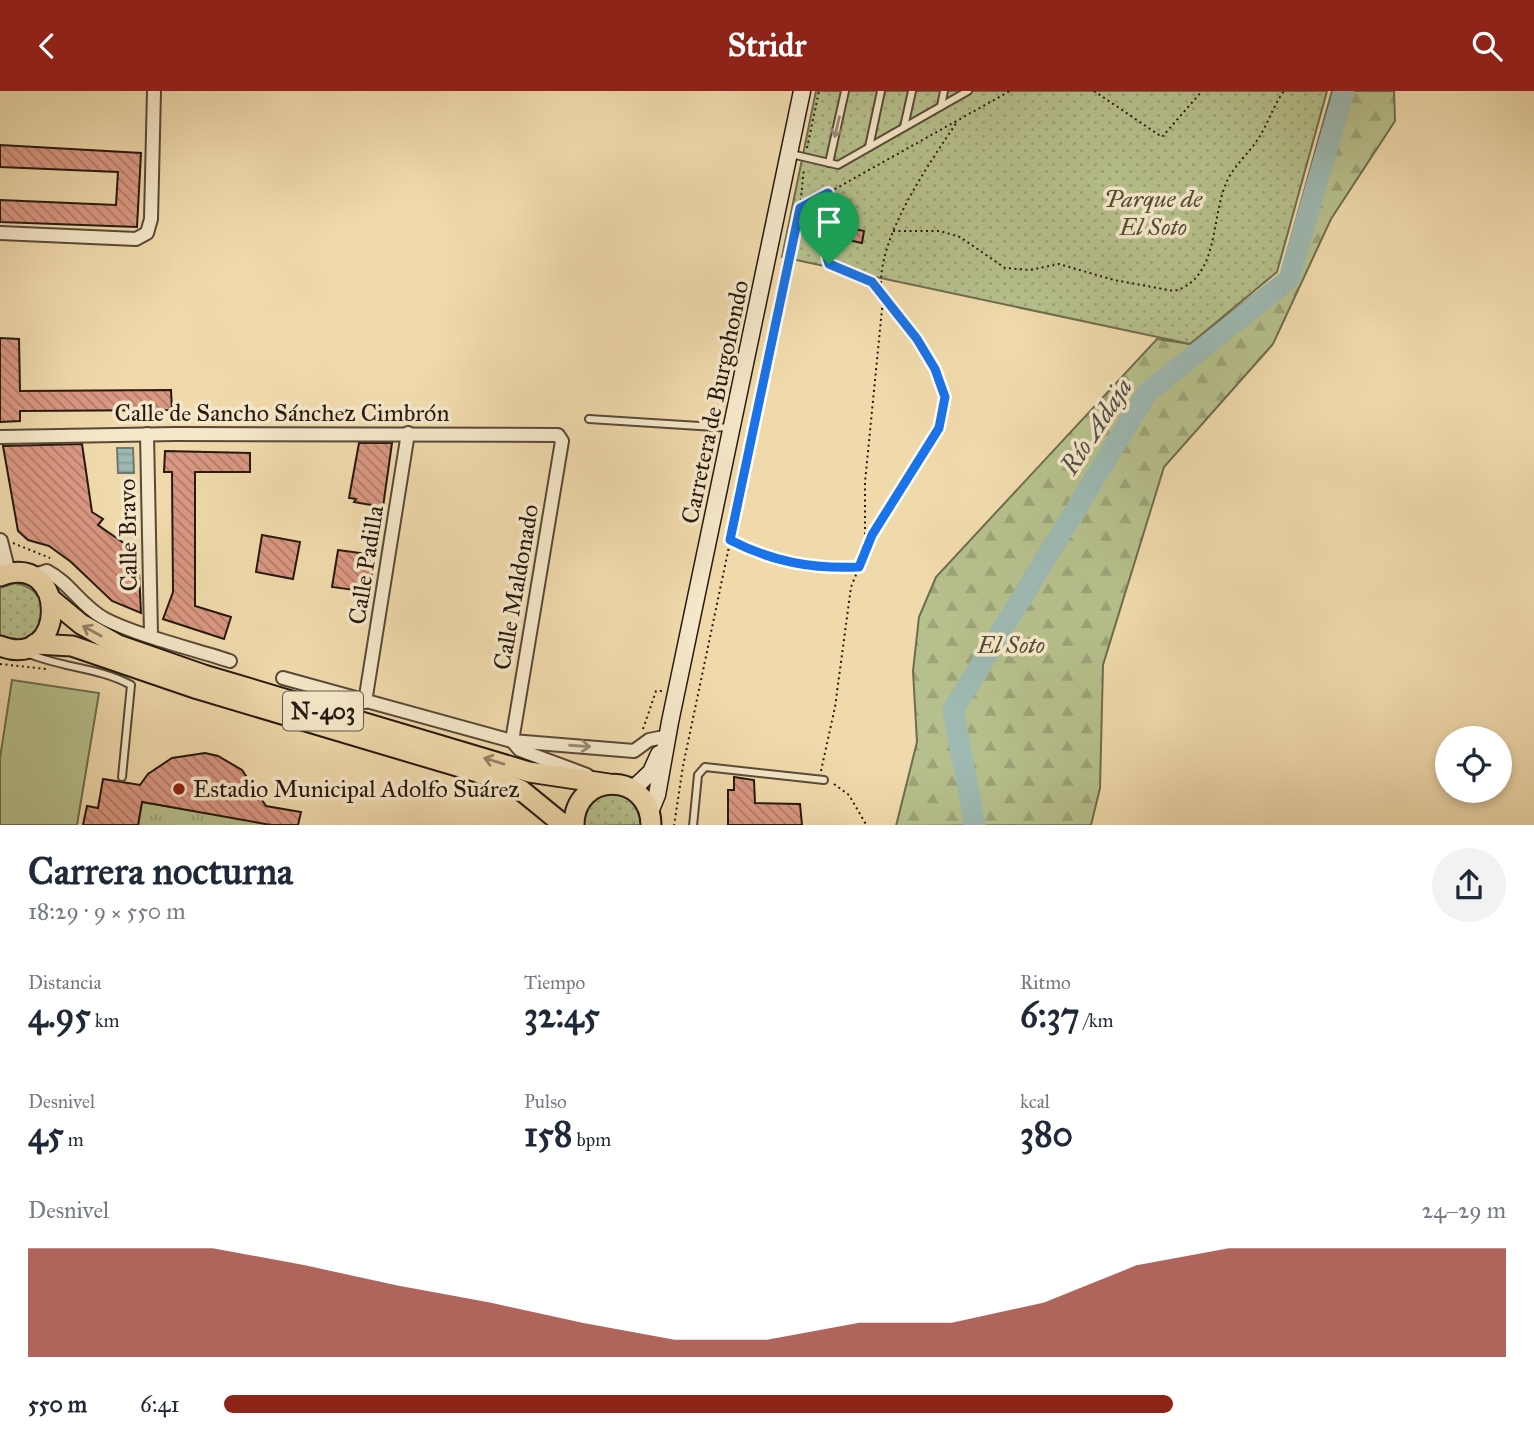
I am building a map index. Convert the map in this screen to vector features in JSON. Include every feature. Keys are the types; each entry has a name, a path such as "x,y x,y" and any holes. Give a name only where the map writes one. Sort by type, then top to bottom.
{"highway":[{"path":"3,574 31,576"},
{"name":"N-403","path":"31,576 41,583 52,600 81,624 118,645 204,675 529,772 633,789"},
{"path":"11,647 51,625 52,600"},
{"name":"N-403","path":"11,647 72,646 198,689 477,772 521,790 565,825"},
{"path":"574,825 575,810 581,799 590,790 605,783"},
{"path":"633,789 640,795 650,819"}],"main road":[{"name":"Carretera de Burgohondo","path":"650,819 733,428 798,156 802,91"},
{"name":"Carretera de Burgohondo","path":"633,789 651,772 667,729"}],"street":[{"path":"0,233 136,239 147,233 151,219 153,91"},
{"name":"Calle de Sancho Sánchez Cimbrón","path":"0,437 408,433 558,435 562,441"},
{"name":"Calle Padilla","path":"365,702 408,433"},
{"name":"Calle Bravo","path":"147,434 150,635"},
{"name":"Calle Maldonado","path":"512,741 562,441"},
{"path":"0,541 3,574"},
{"path":"31,576 47,571 62,579 80,601 106,619 230,661"},
{"path":"283,678 512,741 634,751 667,729"},
{"path":"512,741 520,750 605,783"}],"lane":[{"path":"829,163 845,91"},
{"path":"869,148 881,91"},
{"path":"904,127 912,91"},
{"path":"941,106 944,91"},
{"path":"798,156 838,165 968,91"},
{"path":"589,419 733,428"},
{"path":"11,647 47,662 117,677 131,685 122,777"},
{"path":"693,825 698,775 705,767 824,780"}],"path":[{"path":"674,825 730,540 800,208 798,156 818,91"},
{"path":"800,208 1010,91"},
{"path":"1094,91 1162,137 1202,91"},
{"path":"893,231 940,232 960,237 1005,268 1059,264 1114,280 1174,291 1182,289 1199,277 1216,230 1227,180 1258,139 1284,91"},
{"path":"865,552 865,482 883,316 879,278 881,263 893,231 957,122"},
{"path":"828,193 835,212 827,250 829,264 872,282 917,339 935,369 945,397 939,428 892,502 865,552 851,587 835,708 822,755 824,780 849,795 867,825"},
{"path":"730,540 792,564 811,567 859,567"},
{"path":"639,736 649,718 656,691 676,692 698,698"}],"green space":[{"name":"Parque de El Soto","path":"816,91 1327,91 1277,272 1190,344 782,257"},
{"name":"El Soto","path":"1332,91 1394,91 1395,121 1331,219 1273,344 1164,467 1103,665 1100,788 1091,825 896,825 917,742 913,671 919,617 936,577 1157,339 1190,344 1281,274"},
{"path":"15,583 30,588 39,598 42,609 36,630 27,637 15,639 0,635 0,588"},
{"path":"12,680 99,693 77,825 0,825 0,758"},
{"path":"613,792 625,797 633,804 641,825 583,825 592,803"},
{"path":"142,802 272,823 271,825 138,825"}],"water":[{"path":"117,448 133,448 134,473 118,473"}],"building":[{"path":"0,145 141,153 137,227 0,222 0,200 116,205 118,172 0,167"},
{"path":"841,226 864,231 862,243 839,238"},
{"path":"0,338 19,339 20,391 171,390 172,410 20,411 20,421 0,422"},
{"path":"359,443 392,443 383,507 354,502 356,499 349,498"},
{"path":"82,444 92,512 103,519 98,525 138,553 141,613 112,601 71,562 49,546 28,540 18,531 3,446"},
{"path":"165,451 250,453 250,472 195,472 195,606 231,617 224,639 163,619 173,592 172,472 164,472"},
{"path":"262,535 300,542 293,579 256,572"},
{"path":"338,550 375,555 369,592 332,587"},
{"name":"Estadio Municipal Adolfo Suárez","path":"205,753 218,756 242,770 266,806 301,812 298,825 271,825 142,802 138,825 83,825 87,806 98,808 103,779 140,785 148,774 172,758"},
{"path":"734,777 754,780 755,803 800,804 802,825 728,825 728,790 734,790"}],"waterway":[{"name":"Río Adaja","path":"975,825 953,710 1147,393 1289,279 1344,91"}],"place":[{"name":"Estadio Municipal Adolfo Suárez","path":"179,789"}],"route":[{"path":"828,193 834,203 835,212 827,250 829,264 872,282 917,339 935,369 945,397 939,428 872,535 859,567 833,568 792,564 730,540 800,208 828,193"}]}
